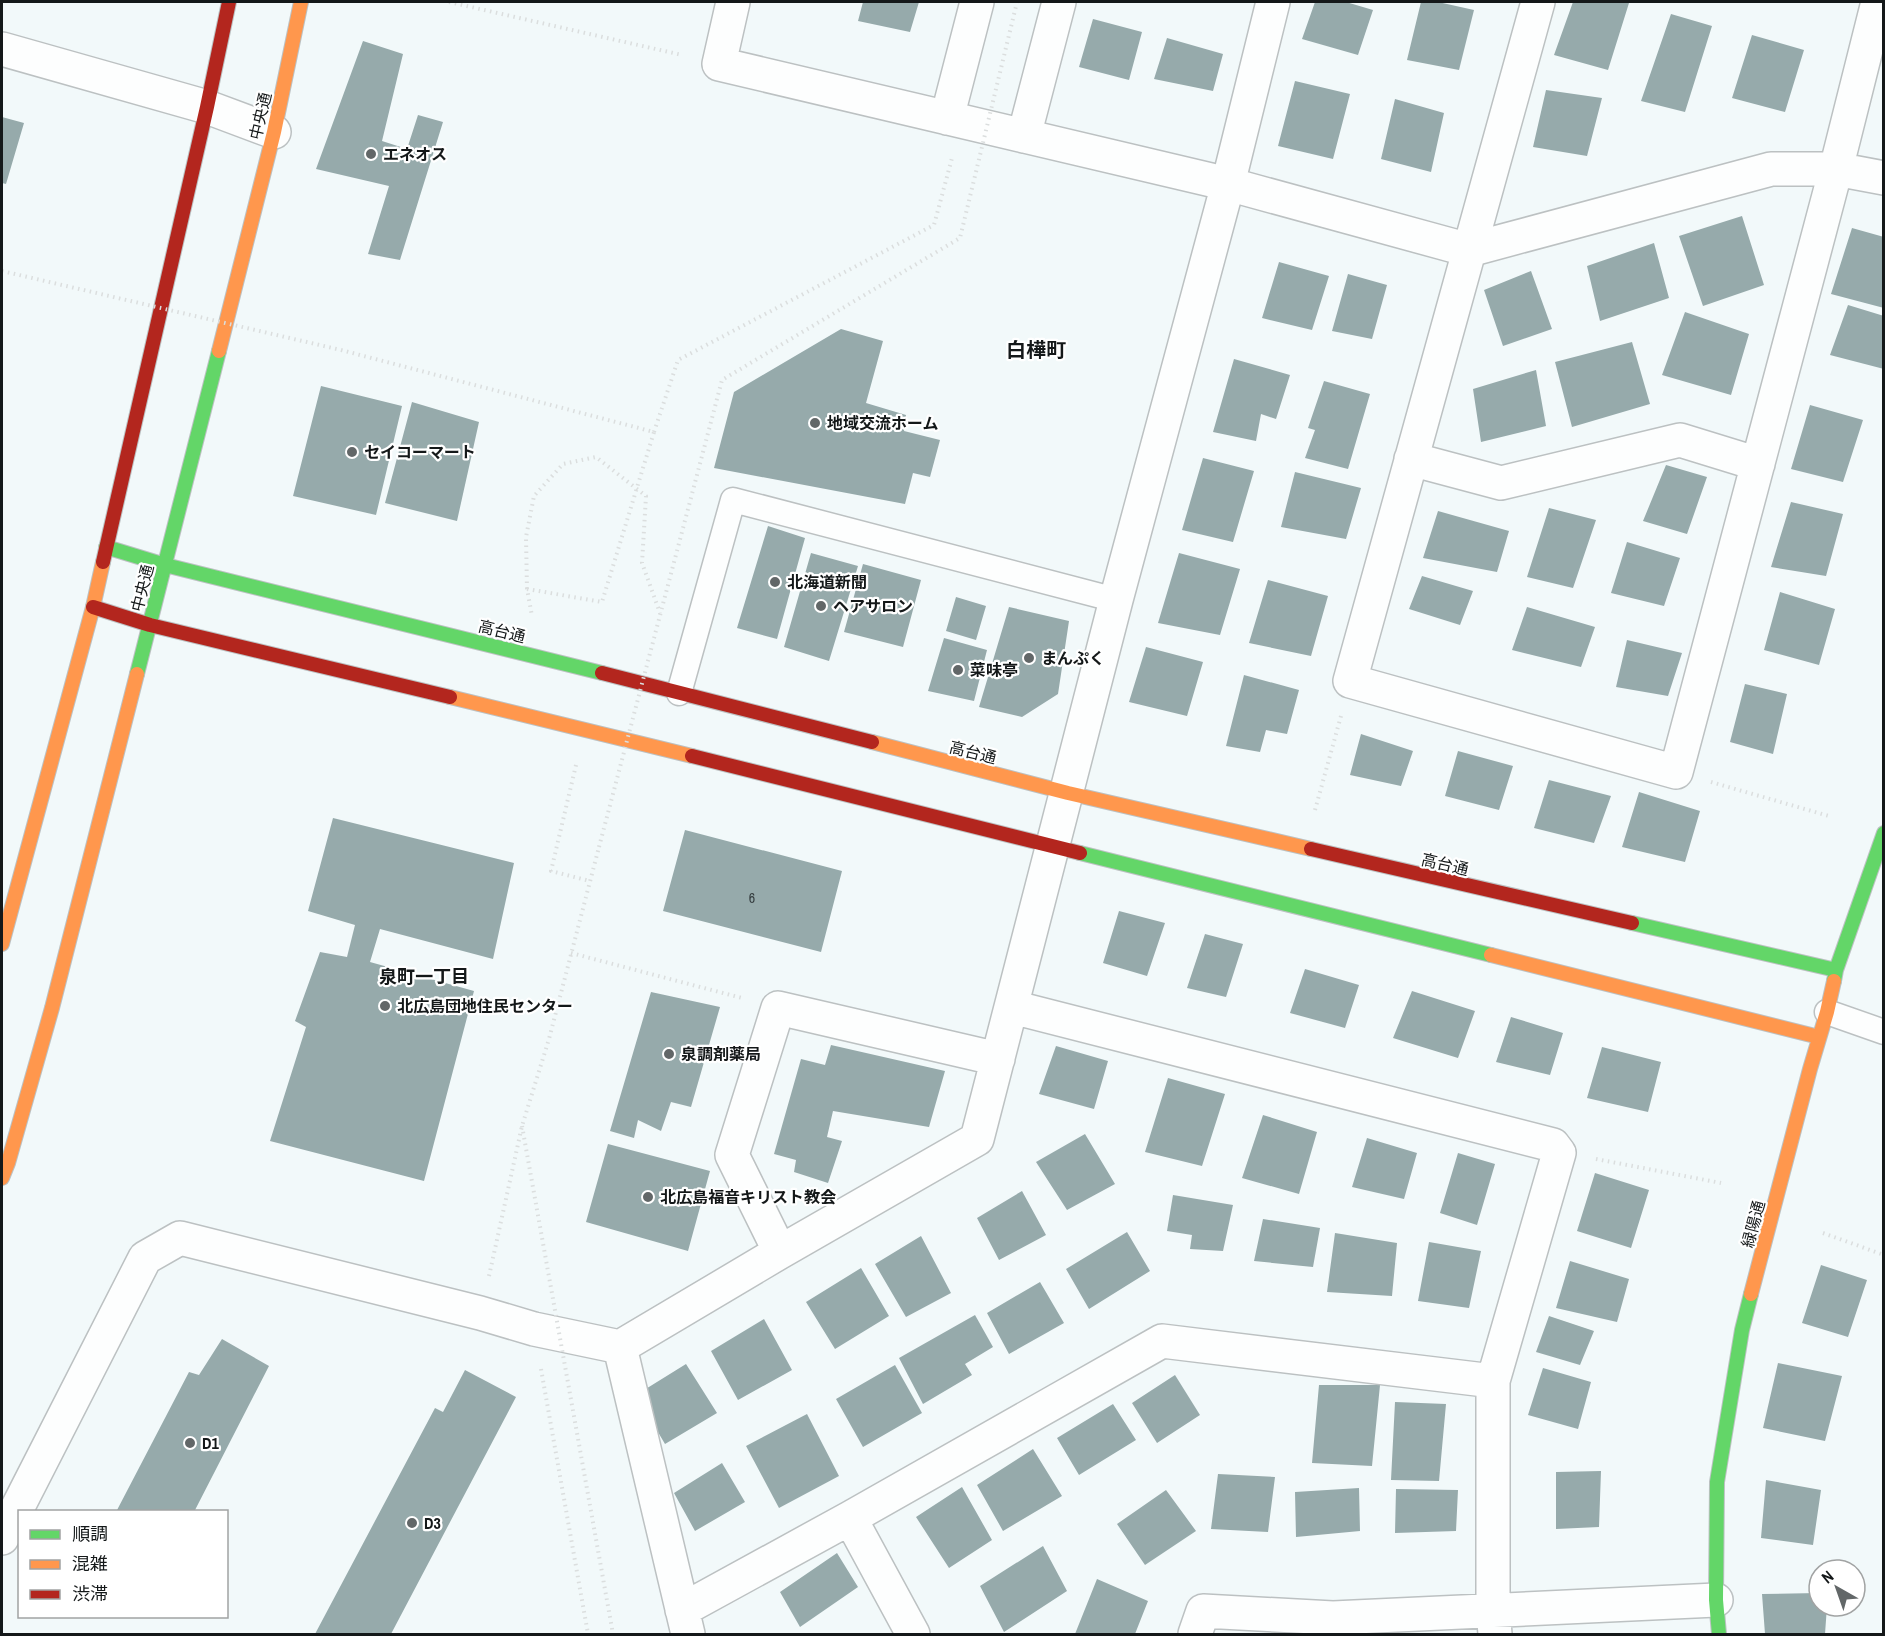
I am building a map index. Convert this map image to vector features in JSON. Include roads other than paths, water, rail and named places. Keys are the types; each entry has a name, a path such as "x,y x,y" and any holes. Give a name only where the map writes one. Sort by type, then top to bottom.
{"street":[{"path":"2,944 93,608 230,2"},
{"name":"中央通","path":"2,1178 52,1008 150,625 274,132 301,2"},
{"path":"733,2 719,64 1228,184 1469,250 1771,169 1836,169 1884,178"},
{"path":"955,120 977,2"},
{"path":"1024,136 1059,2"},
{"path":"2,1538 145,1258 180,1238 480,1313 534,1329 620,1347 977,1139 1116,600 1228,184 1273,2"},
{"path":"1538,2 1350,681 1676,772 1878,2"},
{"path":"2,49 207,107 274,132"},
{"path":"1412,459 1502,483 1680,440 1758,464"},
{"name":"高台通","path":"106,547 165,565 1068,793 1836,970"},
{"path":"93,608 150,625 584,729 1819,1037"},
{"name":"緑陽通","path":"1719,1635 1716,1600 1718,1482 1742,1330 1827,1012 1836,970 1884,833"},
{"path":"1012,1007 1553,1145 1559,1153 1493,1381 1494,1622"},
{"path":"780,1252 732,1155 778,1008 998,1059"},
{"path":"620,1347 685,1622 850,1518 1162,1341 1493,1381"},
{"path":"850,1518 913,1635"},
{"path":"1195,1635 1203,1611 1334,1626 1494,1622 1716,1600"}],"lane":[{"path":"679,693 733,500 1116,600"},
{"path":"1827,1012 1884,1032"}],"place":[{"name":"エネオス","path":"371,154"},
{"name":"地域交流ホーム","path":"815,423"},
{"name":"セイコーマート","path":"352,452"},
{"name":"北海道新聞","path":"775,582"},
{"name":"ヘアサロン","path":"821,606"},
{"name":"まんぷく","path":"1029,658"},
{"name":"菜味亭","path":"958,670"},
{"name":"北広島団地住民センター","path":"385,1006"},
{"name":"泉調剤薬局","path":"669,1054"},
{"name":"北広島福音キリスト教会","path":"648,1197"},
{"name":"D1","path":"190,1443"},
{"name":"D3","path":"412,1523"}],"district":[{"name":"白樺町","path":"1036,349"},
{"name":"泉町一丁目","path":"424,976"}]}
